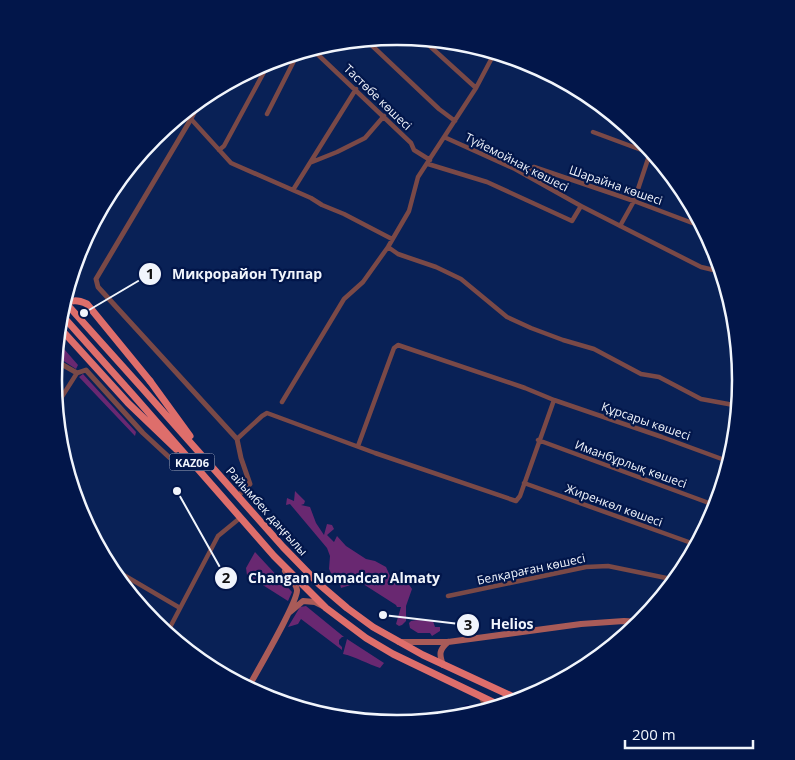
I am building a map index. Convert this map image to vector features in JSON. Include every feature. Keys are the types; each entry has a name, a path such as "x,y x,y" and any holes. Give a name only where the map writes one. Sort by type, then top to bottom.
{"highway":[{"path":"72,300 79,300 87,304 171,408 207,461"},
{"name":"Райымбек даңғылы","path":"71,308 283,547 319,584 373,627 398,642 509,695"},
{"name":"Райымбек даңғылы","path":"68,322 274,556 326,608 366,638 393,654 491,702"},
{"path":"66,333 150,426 198,470"}],"main road":[{"path":"252,681 297,595 294,582 274,556"},
{"path":"288,615 294,607 304,601 314,602 326,608"},
{"path":"398,642 448,642 581,624 629,621"},
{"path":"443,665 440,652 448,642"}],"street":[{"path":"372,46 455,121"},
{"path":"431,47 476,88"},
{"name":"Тастөбе көшесі","path":"319,54 411,143 414,150 429,162"},
{"path":"282,402 344,300 363,282 388,247 409,211 418,177 476,88 490,58"},
{"path":"268,114 294,62"},
{"path":"219,150 224,146 263,74"},
{"path":"293,190 356,89"},
{"path":"192,116 96,279 98,287 237,439 250,484 238,496"},
{"path":"311,162 365,138 384,116"},
{"path":"190,119 231,163 311,198 392,239"},
{"path":"593,132 639,148"},
{"name":"Түйемойнақ көшесі","path":"444,137 527,176 581,206 701,267 714,270"},
{"path":"620,226 634,201 650,160"},
{"path":"429,162 487,182 572,221 581,206"},
{"name":"Шарайна көшесі","path":"527,176 531,168 534,167 693,223"},
{"path":"388,247 398,254 436,267 461,279 507,317 563,340 594,349 641,374 658,377 701,399 732,405"},
{"name":"Құрсары көшесі","path":"358,446 394,348 398,345 723,459"},
{"path":"63,365 78,373"},
{"path":"63,396 78,373 86,370 143,432 170,458 187,460"},
{"path":"237,439 267,413 514,501 518,500 520,496 538,440 554,400"},
{"path":"143,432 150,426"},
{"name":"Иманбұрлық көшесі","path":"538,440 709,503"},
{"name":"Жиренкөл көшесі","path":"524,483 691,543"},
{"path":"171,626 218,536 240,518"},
{"name":"Белқараған көшесі","path":"448,596 542,578 586,567 608,566 667,578"},
{"path":"127,577 180,608"},
{"path":"481,697 483,704"}],"shaded area":[{"path":"64,349 78,365 76,369 63,360"},
{"path":"83,374 136,432 135,436 79,377"},
{"path":"295,491 305,501 301,505 310,507 316,523 324,535 327,524 332,525 334,529 327,535 334,542 337,536 346,546 366,559 386,567 390,576 397,581 408,583 412,589 406,606 406,621 402,625 396,624 401,607 397,607 360,582 341,588 339,580 332,575 329,569 330,556 327,548 290,504 286,505 287,498 294,501"},
{"path":"255,552 292,592 288,601 247,575 246,568"},
{"path":"306,606 344,637 339,640 342,650 301,619 298,624 288,627 300,607"},
{"path":"417,620 433,621 435,627 440,627 440,631 432,636 430,633 418,633 410,628 409,623"},
{"path":"347,639 384,663 380,668 343,654"}],"place":[{"name":"Микрорайон Тулпар","path":"84,313"},
{"name":"Changan Nomadcar Almaty","path":"177,491"},
{"name":"Helios","path":"383,615"}]}
